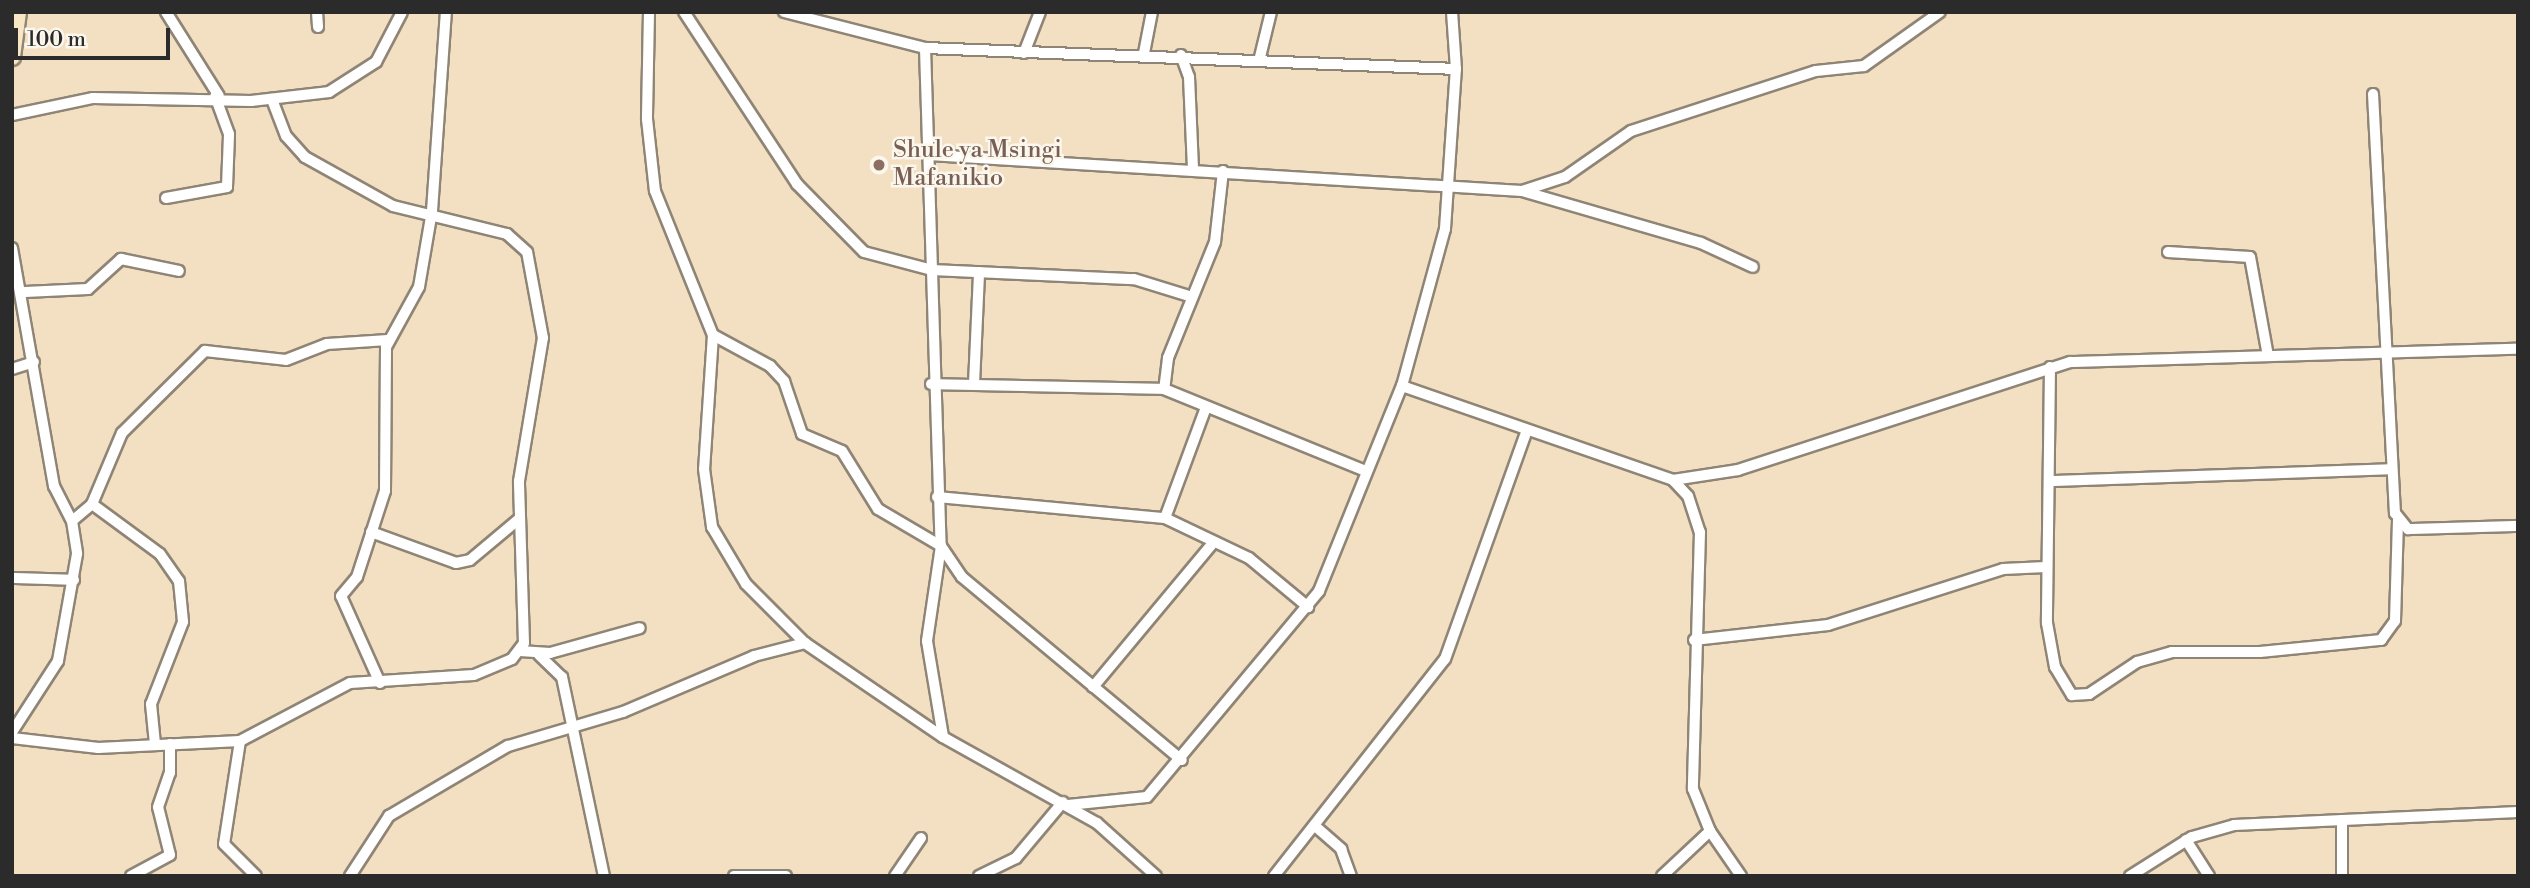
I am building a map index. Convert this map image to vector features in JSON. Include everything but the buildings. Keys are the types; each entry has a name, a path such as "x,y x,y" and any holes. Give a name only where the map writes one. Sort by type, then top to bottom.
{"street":[{"path":"12,57 18,12"},
{"path":"166,12 217,96 229,134 227,187 166,198"},
{"path":"317,12 318,27"},
{"path":"12,115 93,98 217,96 272,99 348,84 376,62 402,12"},
{"path":"380,683 369,646 342,604 385,491 381,428 388,340 419,287 432,211 446,12"},
{"path":"649,12 647,119 655,191 713,335 704,469 712,527 746,584 805,643 943,737 1065,803 1156,876"},
{"path":"684,12 824,217 864,252 932,270 1112,276 1192,297"},
{"path":"784,12 925,48 1024,53 1260,57 1456,69"},
{"path":"1024,53 1040,12"},
{"path":"1144,53 1152,12"},
{"path":"1260,57 1271,12"},
{"path":"979,876 1016,858 1065,803 1138,801 1182,760 1308,607 1402,386 1445,229 1456,69 1452,12"},
{"path":"929,155 1522,191 1565,177 1631,131 1816,71 1864,66 1940,12"},
{"path":"925,48 932,270 931,384 941,546 928,641 943,737"},
{"path":"1181,55 1189,77 1193,169"},
{"path":"2050,367 2052,481 2046,567 2055,667 2067,692 2081,696 2137,662 2172,652 2260,652 2381,640 2395,621 2398,520 2392,469 2373,94"},
{"path":"272,99 286,136 305,157 393,205 432,211 507,234 531,262 542,347 523,437 519,519 520,651"},
{"path":"1164,389 1168,358 1215,242 1223,171"},
{"path":"1522,191 1534,200 1701,243 1753,267"},
{"path":"12,248 24,292 54,486 72,521 74,580 58,660 13,738 65,747 240,741 350,683 474,675 520,651 539,655 640,628"},
{"path":"2168,252 2250,257 2267,351"},
{"path":"24,292 88,289 121,259 179,271"},
{"path":"974,384 979,272"},
{"path":"713,335 770,366 784,381 802,434 842,451 878,509 941,546 962,577 1182,760"},
{"path":"72,521 92,504 122,433 205,351 286,360 327,344 388,340"},
{"path":"1402,386 1673,480 1738,470 2050,367 2267,351 2518,349"},
{"path":"12,369 34,362"},
{"path":"931,384 1164,389 1205,410 1366,471"},
{"path":"1165,517 1205,410"},
{"path":"1274,876 1445,659 1527,430"},
{"path":"2052,481 2392,469"},
{"path":"1673,480 1688,496 1700,532 1690,764 1710,831 1741,876"},
{"path":"937,497 1165,517 1249,558 1308,607"},
{"path":"92,504 160,554 179,581 183,622 151,704 155,744"},
{"path":"371,532 456,563 470,560 519,519"},
{"path":"2398,520 2408,528 2518,526"},
{"path":"1093,687 1214,542"},
{"path":"1695,640 1828,625 2003,569 2046,567"},
{"path":"12,578 74,580"},
{"path":"350,876 399,809 508,746 805,643"},
{"path":"539,655 562,677 568,727 604,876"},
{"path":"240,741 224,844 256,876"},
{"path":"131,876 170,855 159,807 170,773 170,744"},
{"path":"2130,876 2186,840 2234,825 2518,812"},
{"path":"2342,820 2342,876"},
{"path":"1315,826 1341,849 1351,876"},
{"path":"1662,876 1710,831"},
{"path":"895,876 921,838"},
{"path":"2186,840 2209,876"},
{"path":"734,876 786,876"}],"place":[{"name":"Shule ya Msingi Mafanikio","path":"879,165"}]}
